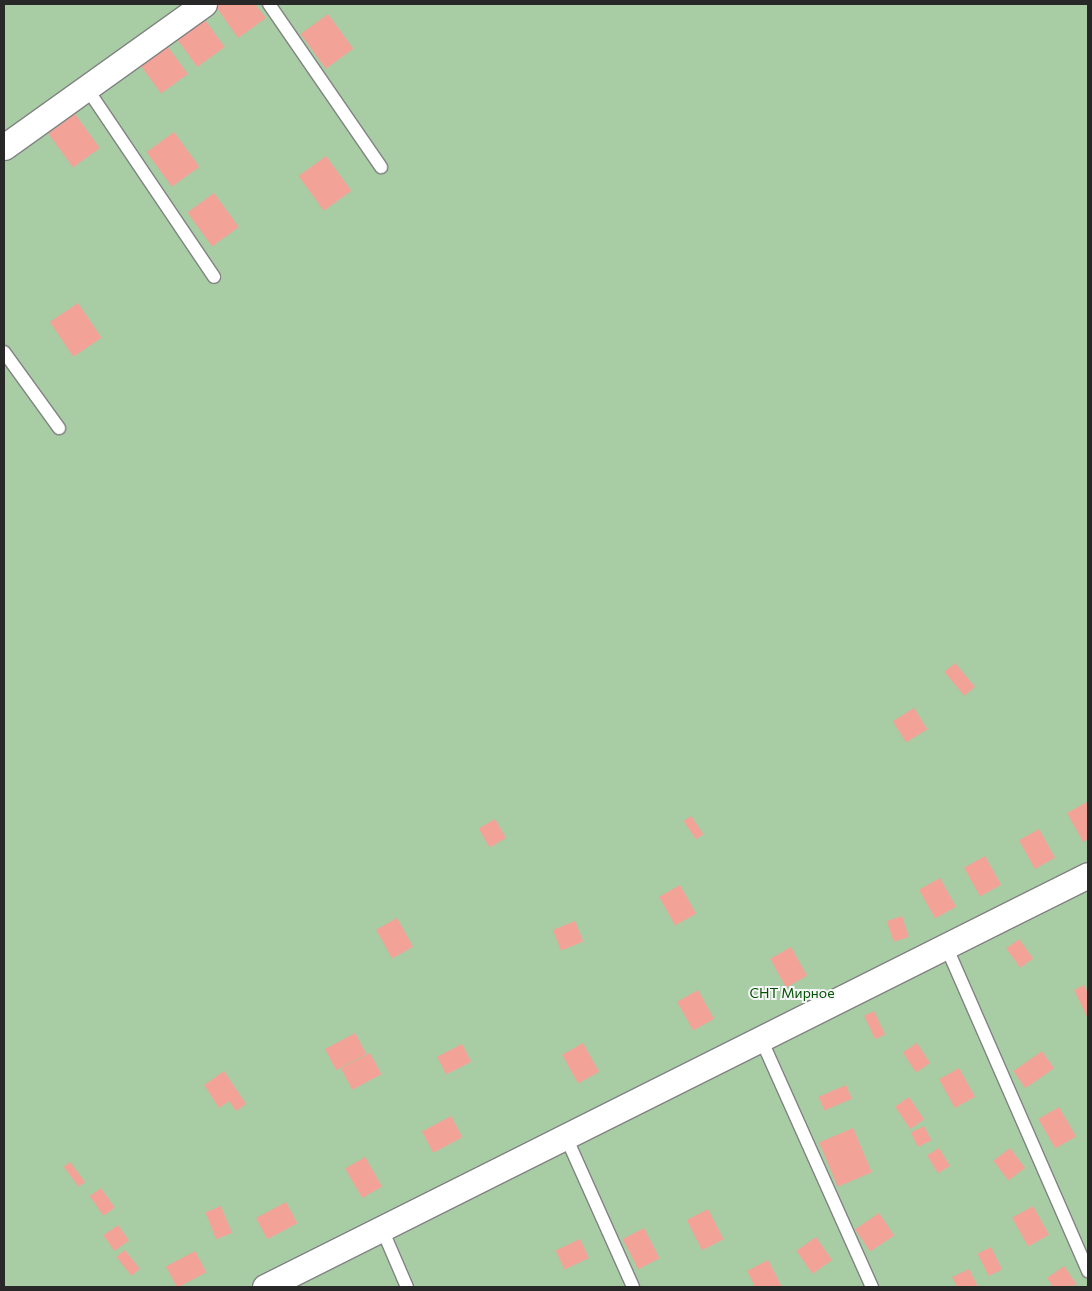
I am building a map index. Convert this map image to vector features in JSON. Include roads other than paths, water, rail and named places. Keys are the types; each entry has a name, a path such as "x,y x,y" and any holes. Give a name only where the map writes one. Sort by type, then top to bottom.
{"street":[{"path":"4,148 86,86 204,4"},
{"path":"265,1287 1088,875"}],"lane":[{"path":"269,4 381,167"},
{"path":"86,86 214,276"},
{"path":"4,352 59,428"},
{"path":"946,946 1088,1272"},
{"path":"762,1038 872,1287"},
{"path":"566,1136 633,1287"},
{"path":"382,1229 407,1287"}],"park label":[{"name":"СНТ Мирное","path":"792,993"}]}
